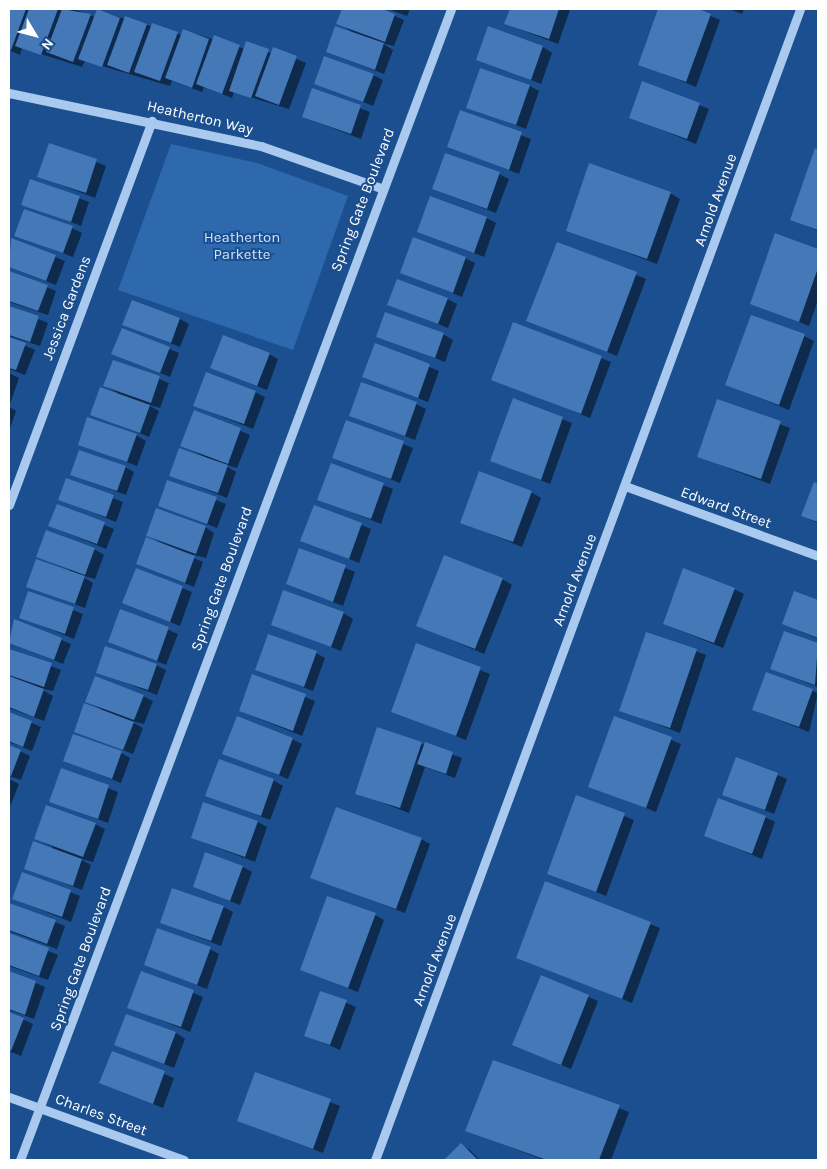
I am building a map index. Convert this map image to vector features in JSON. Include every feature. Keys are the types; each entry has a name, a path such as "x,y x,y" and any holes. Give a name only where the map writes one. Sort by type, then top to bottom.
{"street":[{"name":"Spring Gate Boulevard","path":"20,1160 381,188 451,9"},
{"name":"Arnold Avenue","path":"374,1160 800,9"},
{"name":"Heatherton Way","path":"9,93 152,121 261,146 381,188"},
{"name":"Jessica Gardens","path":"9,505 152,121"},
{"name":"Edward Street","path":"625,486 818,556"},
{"name":"Charles Street","path":"9,1096 184,1160"}],"green space":[{"name":"Heatherton Parkette","path":"171,144 257,163 348,196 293,350 118,290"}],"building":[{"path":"9,9 26,9 11,50 9,50"},
{"path":"29,9 58,9 41,55 15,46"},
{"path":"62,9 91,14 73,62 46,52"},
{"path":"97,9 120,18 102,67 78,59"},
{"path":"342,9 382,9 395,14 385,42 336,24"},
{"path":"510,9 559,9 549,39 504,24"},
{"path":"658,9 698,9 711,14 686,82 638,65"},
{"path":"125,16 147,24 129,73 107,65"},
{"path":"152,23 178,32 160,81 134,72"},
{"path":"335,26 384,43 375,70 326,52"},
{"path":"488,26 543,46 531,80 476,60"},
{"path":"183,29 209,39 192,88 165,78"},
{"path":"214,35 240,45 222,94 196,84"},
{"path":"246,41 269,49 251,98 229,91"},
{"path":"273,47 297,56 279,105 255,96"},
{"path":"324,56 374,74 363,102 314,84"},
{"path":"480,68 530,85 516,125 466,108"},
{"path":"642,81 700,103 687,139 629,118"},
{"path":"312,88 361,105 351,134 302,117"},
{"path":"460,110 522,132 509,170 447,147"},
{"path":"49,143 97,159 86,193 37,177"},
{"path":"815,148 818,150 818,230 790,220"},
{"path":"445,153 500,172 487,209 432,189"},
{"path":"589,163 671,192 647,259 566,231"},
{"path":"30,179 80,196 71,222 21,205"},
{"path":"430,196 487,217 474,253 417,232"},
{"path":"24,209 73,226 63,253 14,236"},
{"path":"775,233 818,249 818,268 799,322 750,304"},
{"path":"413,237 466,257 453,293 400,273"},
{"path":"11,238 56,255 46,281 9,267"},
{"path":"557,242 637,272 607,352 526,321"},
{"path":"9,271 48,285 38,311 9,301"},
{"path":"397,279 448,298 438,324 387,305"},
{"path":"132,300 180,318 171,343 122,325"},
{"path":"9,306 39,316 30,342 9,335"},
{"path":"385,312 444,333 435,358 376,337"},
{"path":"751,315 805,334 779,405 725,385"},
{"path":"513,322 602,356 581,414 491,380"},
{"path":"122,328 170,347 160,373 111,354"},
{"path":"223,335 270,353 257,386 210,368"},
{"path":"9,337 26,343 16,370 9,368"},
{"path":"375,343 430,364 418,398 362,377"},
{"path":"113,360 160,376 151,403 103,386"},
{"path":"206,372 256,391 244,424 193,406"},
{"path":"361,382 417,402 405,436 349,416"},
{"path":"100,387 150,405 140,433 90,415"},
{"path":"513,398 563,417 541,480 490,461"},
{"path":"717,399 781,421 761,479 697,457"},
{"path":"194,410 241,428 228,464 180,446"},
{"path":"87,417 137,434 127,462 78,445"},
{"path":"346,420 404,441 391,479 332,458"},
{"path":"179,448 228,465 218,493 169,476"},
{"path":"79,450 126,466 117,491 70,475"},
{"path":"331,463 384,483 371,519 317,500"},
{"path":"479,471 532,491 513,542 460,523"},
{"path":"66,478 114,495 106,517 58,500"},
{"path":"167,480 217,497 207,524 158,506"},
{"path":"814,482 818,484 818,522 801,516"},
{"path":"57,504 105,522 97,544 48,526"},
{"path":"314,505 362,523 349,559 300,541"},
{"path":"156,508 206,526 196,554 146,536"},
{"path":"46,530 95,548 85,575 36,557"},
{"path":"146,537 195,556 185,583 136,564"},
{"path":"299,548 346,565 333,602 286,584"},
{"path":"444,555 503,578 475,649 416,626"},
{"path":"36,559 85,576 75,604 26,587"},
{"path":"136,568 183,586 170,622 122,603"},
{"path":"683,568 735,588 714,643 663,624"},
{"path":"283,590 344,612 331,647 271,625"},
{"path":"28,591 74,607 65,634 19,618"},
{"path":"794,591 818,600 818,638 782,624"},
{"path":"120,609 169,627 157,661 108,642"},
{"path":"14,619 62,638 54,660 9,643"},
{"path":"784,631 818,643 815,685 770,669"},
{"path":"646,632 697,649 670,728 619,711"},
{"path":"268,634 317,651 304,687 255,670"},
{"path":"416,643 481,667 456,736 391,712"},
{"path":"105,646 157,664 148,690 96,673"},
{"path":"9,649 52,663 44,687 9,675"},
{"path":"766,672 813,689 799,727 752,710"},
{"path":"252,674 306,694 293,731 239,711"},
{"path":"9,676 44,689 34,717 9,707"},
{"path":"95,676 144,695 134,720 85,702"},
{"path":"84,703 134,722 123,750 74,732"},
{"path":"9,712 32,721 23,747 9,741"},
{"path":"237,716 293,738 279,775 222,754"},
{"path":"614,716 672,737 646,808 588,787"},
{"path":"377,727 422,742 400,808 355,794"},
{"path":"73,734 122,751 112,779 63,761"},
{"path":"425,742 453,752 446,774 417,764"},
{"path":"9,745 21,750 11,776 9,775"},
{"path":"736,757 778,773 765,810 722,795"},
{"path":"219,759 274,779 261,816 205,796"},
{"path":"61,768 109,785 98,819 49,802"},
{"path":"576,795 625,813 596,892 547,874"},
{"path":"718,798 766,816 752,854 704,836"},
{"path":"203,802 258,821 245,857 191,838"},
{"path":"46,805 96,823 83,857 34,839"},
{"path":"336,807 422,838 396,909 310,878"},
{"path":"33,841 82,859 73,886 24,869"},
{"path":"205,852 243,866 230,901 193,887"},
{"path":"22,872 71,890 62,917 12,899"},
{"path":"545,881 651,922 622,999 516,958"},
{"path":"172,888 224,906 211,941 160,923"},
{"path":"327,896 376,913 348,988 300,970"},
{"path":"9,903 56,920 47,944 9,930"},
{"path":"157,928 211,947 197,985 144,965"},
{"path":"9,933 49,948 39,976 9,965"},
{"path":"9,971 36,981 25,1015 9,1009"},
{"path":"141,971 194,990 181,1027 127,1008"},
{"path":"541,975 589,995 561,1065 512,1045"},
{"path":"320,991 347,1000 330,1045 304,1036"},
{"path":"9,1012 24,1018 11,1051 9,1050"},
{"path":"126,1014 176,1032 164,1064 114,1045"},
{"path":"112,1051 165,1071 153,1104 99,1083"},
{"path":"493,1060 620,1105 599,1160 547,1160 465,1131"},
{"path":"255,1072 331,1099 313,1149 237,1121"},
{"path":"461,1143 478,1160 444,1160"}]}
